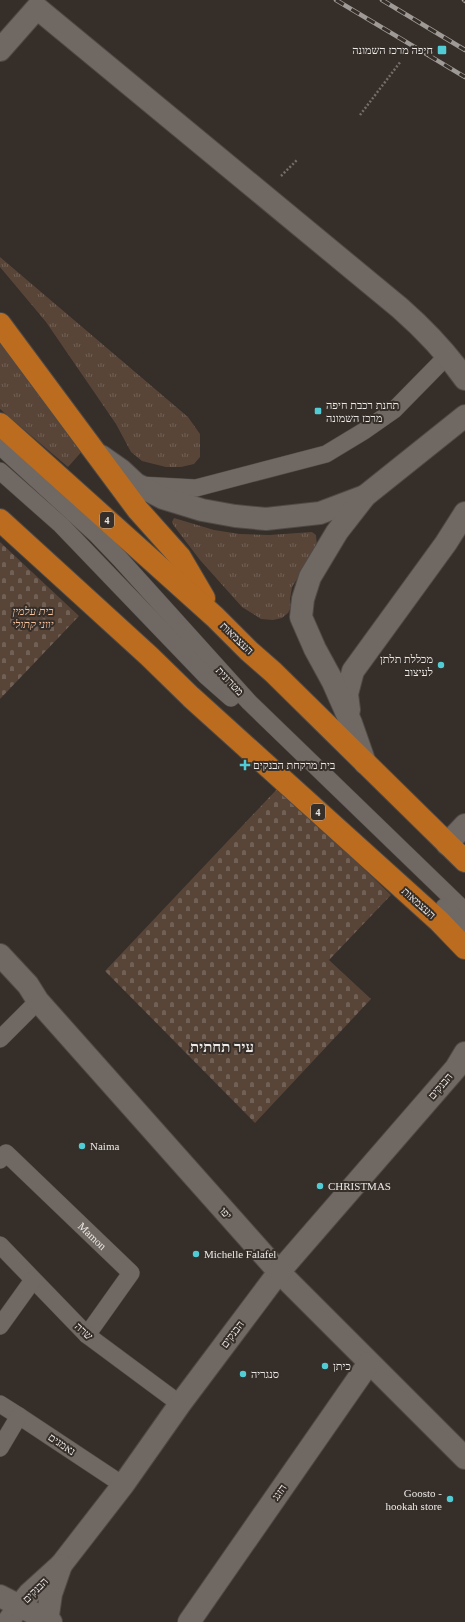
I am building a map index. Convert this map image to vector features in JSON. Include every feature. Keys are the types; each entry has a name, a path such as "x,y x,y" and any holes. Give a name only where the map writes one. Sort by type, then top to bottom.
{"highway":[{"path":"0,324 138,510 180,557 215,617"},
{"name":"העצמאות","path":"0,424 215,617 249,651 274,672 465,861"},
{"name":"העצמאות","path":"0,520 144,651 191,698 439,921 465,948"}],"street":[{"path":"0,50 37,8 400,308 427,332 448,355 465,379"},
{"path":"365,763 351,723 333,682 315,649 301,617 302,599 310,577 338,532 365,496 465,416"},
{"path":"94,450 121,470 136,484 163,498 202,510 235,516 266,519 320,513 365,496"},
{"path":"351,723 347,694 353,671 446,543 465,513"},
{"path":"447,844 465,825"},
{"name":"יפו","path":"0,955 28,985 38,1001 279,1272 465,1458"},
{"name":"הבנקים","path":"14,1614 29,1594 61,1565 123,1485 180,1404 279,1272 456,1068 465,1053"},
{"name":"הזגג","path":"189,1622 369,1363"},
{"path":"0,1596 14,1614 48,1621 52,1594 61,1565"}],"lane":[{"path":"136,484 196,488 326,454 364,431 394,410 448,355"},
{"name":"מטרונית","path":"0,446 97,535 250,702 465,912"},
{"name":"מטרונית","path":"0,471 61,525 206,676 465,927"},
{"path":"0,1039 38,1001"},
{"name":"Mamon","path":"0,1160 6,1153 131,1273 87,1335"},
{"name":"שרה","path":"0,1245 87,1335 180,1404"},
{"path":"0,1326 33,1280"},
{"name":"נאמנים","path":"0,1404 123,1485"},
{"path":"0,1448 20,1416"}],"path":[{"path":"360,115 401,61"},
{"path":"276,181 297,160"}],"green space":[{"path":"0,257 188,417 200,434 200,457 194,464 181,467 166,467 142,461 131,452 116,424 46,322 0,267"},
{"path":"0,343 58,420 84,449 68,467 0,409"},
{"path":"174,518 214,530 240,534 269,535 312,532 316,535 317,547 292,587 290,599 291,607 288,613 282,618 273,620 261,619 242,607 200,560 174,526 172,522"},
{"name":"בית עלמין יווני קתולי","path":"0,542 79,616 0,699"},
{"path":"279,787 391,895 329,960 371,999 255,1123 105,971"}],"railway":[{"path":"336,0 465,77"},
{"path":"382,0 465,50"}],"place":[{"name":"חיפה מרכז השמונה","path":"442,50"},
{"name":"תחנת רכבת חיפה מרכז השמונה","path":"318,411"},
{"name":"מכללת תלתן לעיצוב","path":"441,665"},
{"name":"בית מרקחת הבנקים","path":"245,765"},
{"name":"Naima","path":"82,1146"},
{"name":"CHRISTMAS","path":"320,1186"},
{"name":"Michelle Falafel","path":"196,1254"},
{"name":"כיתן","path":"325,1366"},
{"name":"סנגריה","path":"243,1374"},
{"name":"Goosto - hookah store","path":"450,1499"}],"district":[{"name":"עיר תחתית","path":"222,1047"}]}
